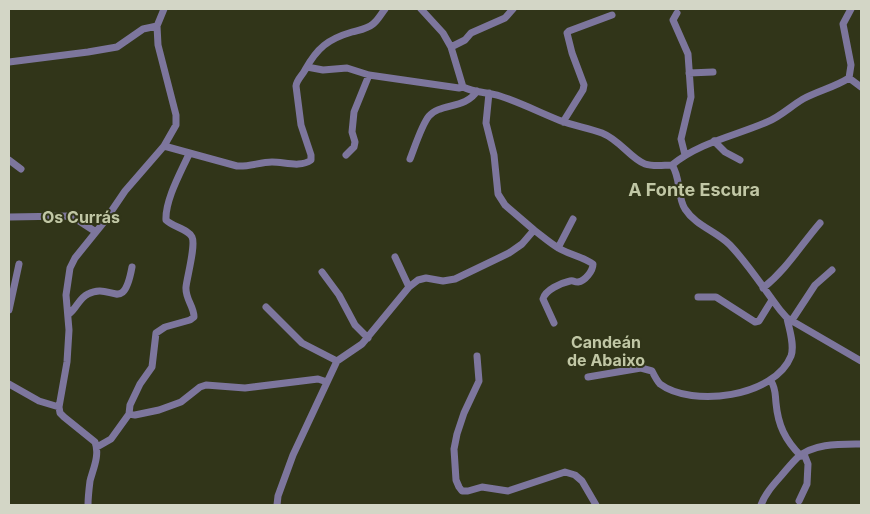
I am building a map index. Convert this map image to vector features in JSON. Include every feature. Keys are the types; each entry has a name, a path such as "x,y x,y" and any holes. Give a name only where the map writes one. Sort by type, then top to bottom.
{"street":[{"path":"88,505 90,482 97,447 95,442 60,413 59,407 67,362 69,314 66,295 70,268 75,258 125,192 164,146 176,125 177,120 158,45 157,26 164,9"},
{"path":"164,146 237,166 246,167 274,162 301,164 308,162 311,160 311,155 301,125 296,86 297,80 312,56 323,44 342,35 366,29 374,24 385,9"},
{"path":"422,9 451,47 464,86"},
{"path":"451,47 465,40 471,33 505,18 513,9"},
{"path":"306,67 327,70 347,68 369,75 459,88 464,86 521,103 563,122 602,133 616,140 639,161 645,164 652,166 672,165 685,155 714,141 770,122 802,100 842,83 849,78 851,65 843,24 851,9"},
{"path":"677,13 673,20 688,54 691,97 682,139 685,155"},
{"path":"563,122 584,90 567,33 612,16"},
{"path":"9,62 117,47 144,29 157,26"},
{"path":"689,73 713,72"},
{"path":"346,155 354,147 355,142 352,132 354,112 369,75"},
{"path":"849,78 861,87"},
{"path":"410,159 429,116 444,108 467,101 477,91"},
{"path":"489,93 486,122 494,155 498,194 505,205 558,248 573,256 585,258 593,264 593,268 583,280 579,282 571,281 547,291 544,295 543,299 554,323"},
{"path":"714,141 725,152 740,160"},
{"path":"97,447 111,439 129,414 130,405 140,384 152,368 156,333 165,327 190,320 194,317 194,312 185,296 194,246 193,238 189,233 166,220 172,193 189,154"},
{"path":"9,160 21,169"},
{"path":"672,165 676,170 679,191 684,207 694,221 730,245 789,319 861,361"},
{"path":"9,217 69,216 96,232"},
{"path":"558,248 573,218"},
{"path":"763,288 784,268 820,223"},
{"path":"277,505 278,496 293,456 337,361 368,338 409,288 418,280 426,278 444,281 455,279 509,253 522,244 534,230"},
{"path":"395,256 409,288"},
{"path":"9,310 19,264"},
{"path":"69,314 75,310 80,300 87,294 96,291 117,295 122,294 126,288 132,267"},
{"path":"588,377 641,368 652,371 659,383 678,393 695,396 715,396 760,387 771,381 791,356 792,345 789,319 815,285 832,270"},
{"path":"322,272 355,325 368,338"},
{"path":"698,297 716,296 755,322 759,321 772,300"},
{"path":"266,307 302,343 337,361"},
{"path":"477,356 479,381 464,413 454,449 458,487 468,491 482,488 508,491 565,472 575,475 582,481 596,505"},
{"path":"129,414 135,415 160,410 181,402 200,387 206,385 236,388 318,379 327,382"},
{"path":"771,381 776,388 776,408 780,429 792,448 802,455 808,464 807,484 799,500"},
{"path":"9,384 39,401 59,407"},
{"path":"760,505 772,487 802,455 813,449 831,445 861,444"}],"district":[{"name":"A Fonte Escura","path":"694,190"},
{"name":"Os Currás","path":"81,217"},
{"name":"Candeán de Abaixo","path":"606,351"}]}
